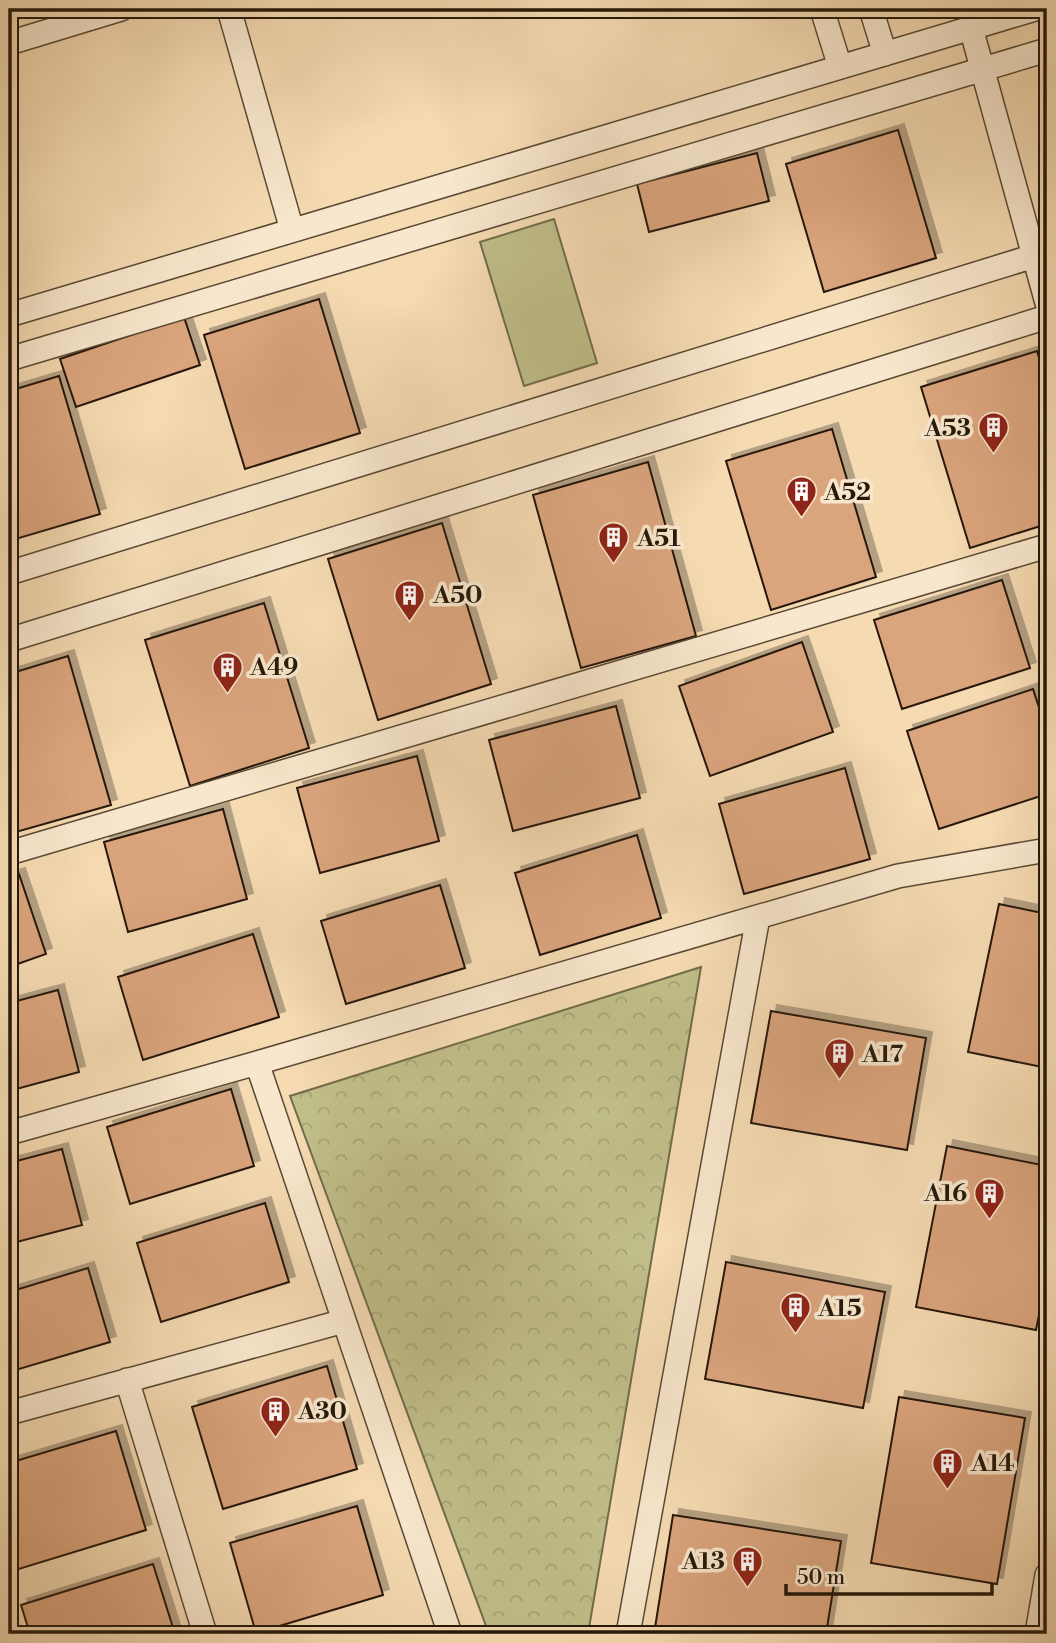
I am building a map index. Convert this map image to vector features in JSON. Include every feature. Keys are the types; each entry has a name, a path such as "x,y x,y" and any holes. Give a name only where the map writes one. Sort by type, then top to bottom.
{"street":[{"path":"9,43 61,18 121,9"},
{"path":"229,9 292,230"},
{"path":"822,9 840,67"},
{"path":"872,9 885,54"},
{"path":"9,315 1035,9"},
{"path":"971,28 1041,254 1047,303"},
{"path":"9,359 1047,50"},
{"path":"9,573 1041,254"},
{"path":"9,640 1047,317"},
{"path":"9,853 1047,546"},
{"path":"9,1132 257,1063 898,876 1047,850"},
{"path":"628,1634 758,917"},
{"path":"257,1063 450,1634"},
{"path":"9,1413 344,1321"},
{"path":"127,1380 205,1634"},
{"path":"1037,1634 1047,1575"}],"green space":[{"path":"554,219 597,363 524,386 480,242"},
{"path":"701,967 588,1634 489,1634 290,1096"}],"building":[{"path":"898,130 936,258 824,292 786,164"},
{"path":"757,153 769,201 649,232 637,184"},
{"path":"319,299 360,433 245,469 204,335"},
{"path":"184,317 200,365 76,407 60,359"},
{"name":"A53","path":"1037,351 1047,385 1047,524 970,548 921,387"},
{"path":"59,376 100,514 9,541 9,391"},
{"name":"A52","path":"832,429 876,577 771,610 726,461"},
{"name":"A51","path":"648,462 696,636 581,668 533,495"},
{"name":"A50","path":"442,523 491,684 378,720 328,559"},
{"path":"1002,580 1030,668 902,709 874,620"},
{"name":"A49","path":"264,603 309,748 190,786 145,640"},
{"path":"802,642 833,732 710,776 679,686"},
{"path":"68,656 111,805 9,834 9,674"},
{"path":"1033,689 1047,732 1047,794 939,829 907,731"},
{"path":"616,706 640,798 513,831 489,740"},
{"path":"417,756 439,841 320,873 297,788"},
{"path":"845,768 870,859 744,894 719,804"},
{"path":"223,809 247,899 128,932 104,842"},
{"path":"637,835 661,918 540,955 515,873"},
{"path":"19,874 46,954 9,967 9,877"},
{"path":"440,885 465,968 346,1004 321,921"},
{"path":"999,904 1047,914 1047,1068 968,1052"},
{"path":"253,934 279,1017 143,1060 118,977"},
{"path":"58,990 79,1072 9,1091 9,1003"},
{"name":"A17","path":"771,1011 926,1038 907,1150 751,1123"},
{"path":"231,1089 254,1166 130,1204 107,1127"},
{"name":"A16","path":"947,1146 1047,1166 1047,1275 1036,1330 916,1307"},
{"path":"62,1149 82,1225 9,1244 9,1163"},
{"path":"265,1203 289,1282 161,1322 137,1243"},
{"name":"A15","path":"726,1262 885,1292 863,1408 705,1379"},
{"path":"88,1268 110,1342 9,1372 9,1292"},
{"name":"A30","path":"327,1366 357,1469 223,1509 192,1407"},
{"name":"A14","path":"899,1397 1025,1418 997,1584 871,1563"},
{"path":"116,1431 146,1530 9,1572 9,1463"},
{"path":"357,1506 383,1595 256,1633 230,1543"},
{"name":"A13","path":"673,1515 841,1541 826,1634 654,1634"},
{"path":"153,1564 175,1634 30,1634 21,1605"}],"place":[{"name":"A53","path":"994,455"},
{"name":"A52","path":"801,519"},
{"name":"A51","path":"614,565"},
{"name":"A50","path":"410,622"},
{"name":"A49","path":"227,694"},
{"name":"A17","path":"839,1081"},
{"name":"A16","path":"990,1220"},
{"name":"A15","path":"795,1335"},
{"name":"A30","path":"275,1438"},
{"name":"A14","path":"948,1490"},
{"name":"A13","path":"748,1588"}]}
